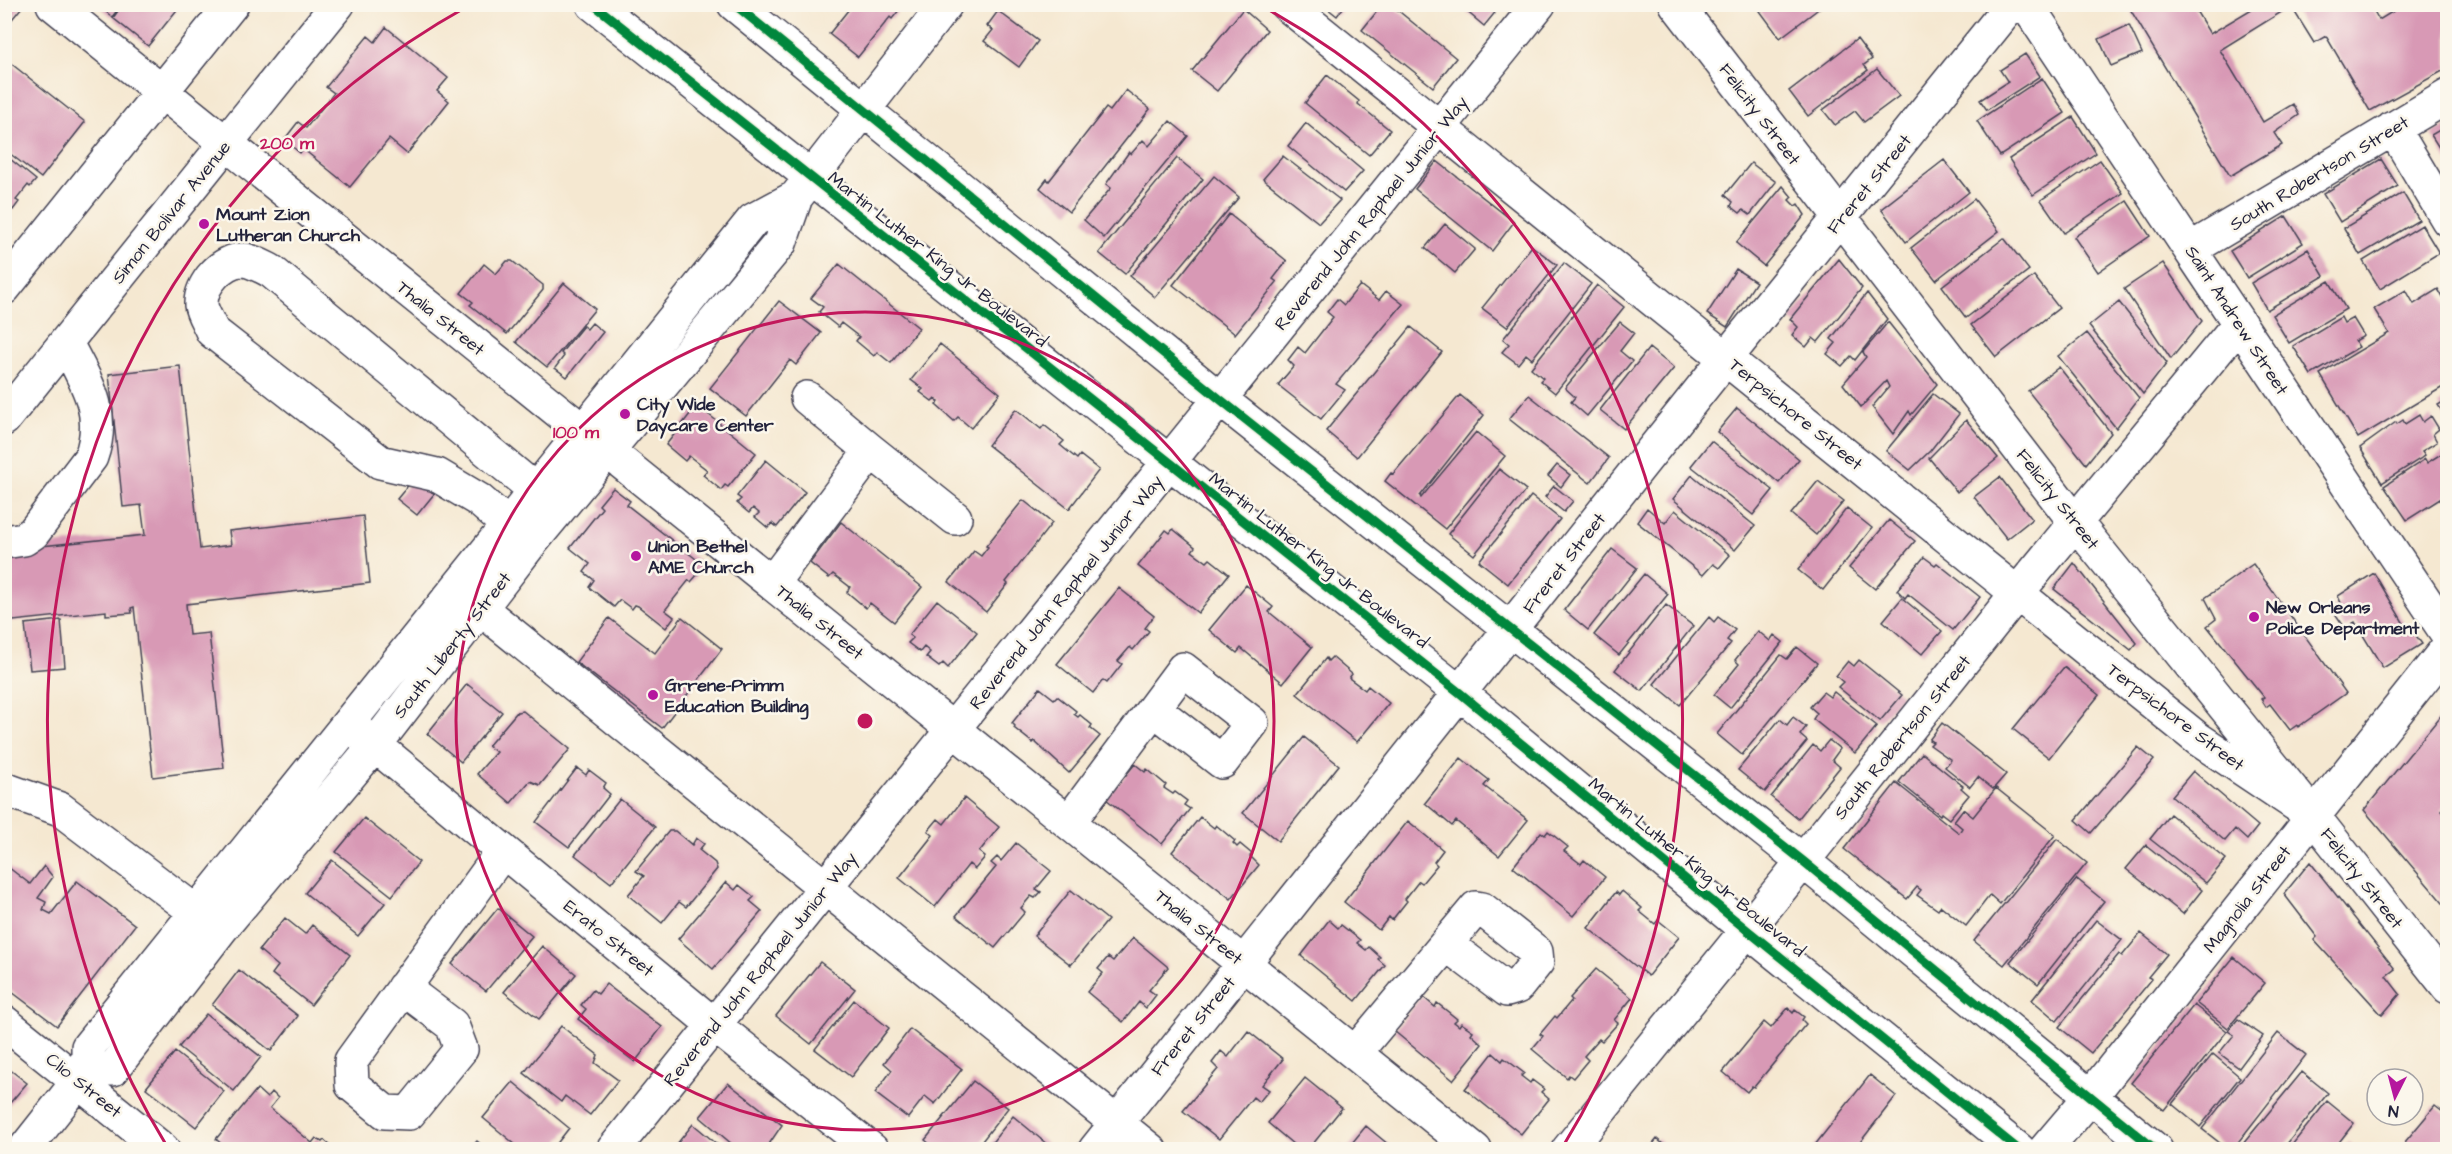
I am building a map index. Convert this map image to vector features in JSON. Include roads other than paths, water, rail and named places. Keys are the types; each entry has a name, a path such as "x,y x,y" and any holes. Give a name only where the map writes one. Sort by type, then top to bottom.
{"street":[{"name":"Thalia Street","path":"53,4 1475,1149"},
{"path":"4,288 232,4"},
{"name":"Simon Bolivar Avenue","path":"4,420 338,4"},
{"name":"Martin Luther King Jr Boulevard","path":"593,4 803,188 1170,463 1460,693 1747,930 2019,1149"},
{"path":"734,4 1221,400 1803,861 2156,1149"},
{"name":"South Liberty Street","path":"24,1149 83,1075 88,1047 348,723 518,534 595,441 780,243 803,188 862,109 946,4"},
{"name":"Terpsichore Street","path":"1286,4 2198,739 2313,816"},
{"name":"Reverend John Raphael Junior Way","path":"613,1149 1539,4"},
{"name":"Felicity Street","path":"1676,4 2076,523 2448,987"},
{"name":"Freret Street","path":"1095,1149 1726,358 2012,4"},
{"name":"Saint Andrew Street","path":"2026,4 2191,249 2238,325 2448,635"},
{"name":"South Robertson Street","path":"2191,249 2448,96"},
{"path":"2393,128 2448,220"},
{"path":"518,534 479,500 437,475 380,462 212,331 201,306 203,289 216,273 232,262 244,260 271,271 547,500"},
{"name":"South Robertson Street","path":"1568,1149 1803,861 2018,592 2238,325"},
{"path":"4,542 24,539 33,533 91,457 96,443 98,422 92,392 66,343"},
{"path":"807,398 955,518"},
{"path":"772,583 872,451"},
{"name":"South Liberty Street","path":"83,1075 113,1069 221,929 375,745 481,609 518,534"},
{"path":"481,609 1150,1149"},
{"name":"Magnolia Street","path":"2045,1149 2091,1096 2448,647"},
{"path":"1069,822 1154,709"},
{"name":"Erato Street","path":"348,723 867,1148"},
{"path":"4,789 60,809 196,912"},
{"path":"404,988 503,851"},
{"path":"1355,1053 1446,944"},
{"name":"Clio Street","path":"4,1022 83,1075 163,1149"}],"place":[{"name":"Mount Zion Lutheran Church","path":"204,224"},
{"name":"City Wide Daycare Center","path":"625,414"},
{"name":"Union Bethel AME Church","path":"636,556"},
{"name":"New Orleans Police Department","path":"2254,617"},
{"name":"Grrene-Primm Education Building","path":"653,695"}]}
